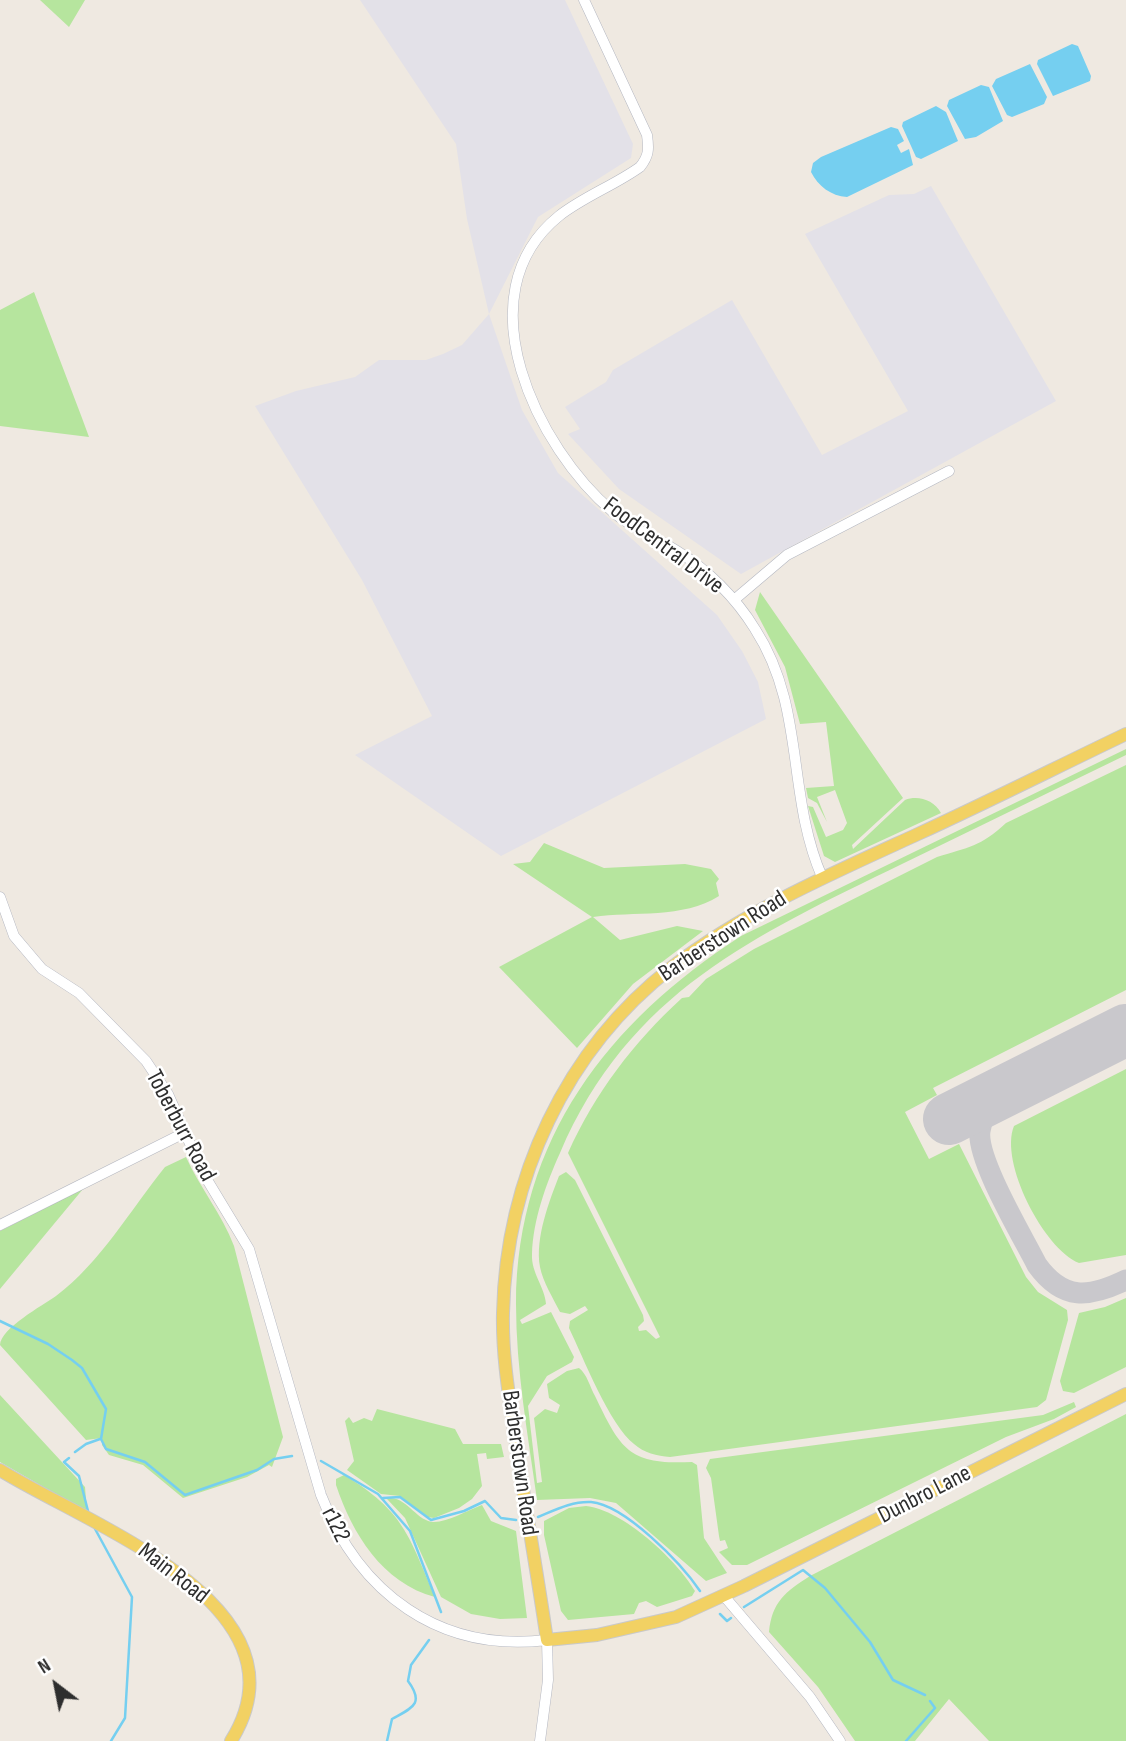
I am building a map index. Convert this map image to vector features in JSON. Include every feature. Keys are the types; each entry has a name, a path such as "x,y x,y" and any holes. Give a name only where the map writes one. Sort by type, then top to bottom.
{"main road":[{"name":"Barberstown Road","path":"547,1640 525,1509 503,1340 506,1259 511,1226 531,1157 572,1077 615,1020 644,991 699,948 822,877 1126,734"},
{"name":"Dunbro Lane","path":"547,1640 629,1630 676,1618 1126,1394"},
{"name":"Main Road","path":"0,1470 131,1542 189,1584 216,1608 238,1636 249,1661 252,1685 246,1717 231,1741"}],"street":[{"name":"FoodCentral Drive","path":"584,0 647,135 649,149 647,159 640,167 558,217 533,246 520,273 515,302 516,348 522,374 547,432 578,478 614,513 709,574 734,600 761,638 783,687 807,836 822,877"},
{"path":"734,600 787,555 949,471"},
{"name":"Toberburr Road","path":"0,897 13,936 42,969 79,993 146,1060 169,1094 203,1173 238,1227 258,1277"},
{"path":"0,1225 184,1133"},
{"name":"r122","path":"258,1277 321,1495 333,1526 351,1555 372,1581 402,1607 431,1624 459,1634 501,1642 547,1640"},
{"path":"724,1596 810,1697 840,1741"},
{"path":"540,1741 548,1680 547,1640"}],"shaded area":[{"path":"360,0 565,0 633,144 631,158 538,217 489,314 467,219 456,144"},
{"path":"931,186 1056,401 741,574 619,489 568,434 580,429 565,407 606,382 613,370 732,300 822,455 908,411 805,234 889,195 914,194"},
{"path":"489,314 522,410 558,473 717,615 742,651 758,682 766,719 501,856 355,755 432,716 362,580 255,406 296,391 355,377 379,360 426,360 443,354 462,345"}],"green space":[{"path":"40,0 85,0 69,27"},
{"path":"34,292 89,437 0,426 0,310"},
{"path":"760,592 903,798 852,845 853,849 905,800 925,800 941,813 835,862 824,856 808,806 813,807 826,837 843,830 847,823 835,790 817,797 827,822 817,803 808,798 806,788 834,786 826,722 800,724 785,667 755,610"},
{"path":"1126,749 1126,755 848,890 747,945 701,975 660,1010 622,1050 588,1097 560,1153 545,1190 535,1228 532,1261 546,1304 520,1320 522,1324 551,1312 574,1357 572,1362 547,1376 528,1406 537,1483 542,1482 534,1418 545,1409 557,1413 560,1405 549,1398 547,1384 567,1371 579,1368 612,1430 630,1450 640,1457 654,1461 692,1462 697,1465 704,1538 727,1573 706,1581 616,1503 590,1498 537,1500 518,1353 516,1304 520,1244 533,1189 553,1138 579,1090 612,1047 650,1007 693,970 741,936"},
{"path":"1126,765 1126,990 933,1088 937,1095 905,1112 929,1159 959,1144 1026,1277 1038,1292 1067,1310 1068,1320 1046,1400 1037,1407 670,1457 651,1454 638,1447 625,1435 607,1407 569,1328 570,1321 588,1310 585,1306 570,1314 560,1312 540,1267 539,1244 547,1209 559,1176 566,1172 575,1180 643,1315 644,1321 638,1327 639,1331 646,1330 656,1339 660,1337 568,1153 603,1089 647,1033 682,998 689,997 706,979 754,949 937,857 981,842 1006,823"},
{"path":"544,843 604,868 685,864 711,869 719,879 716,883 719,896 690,908 593,917 620,940 677,926 703,931 633,984 577,1048 499,967 592,917 513,864 530,862"},
{"path":"1126,1069 1126,1255 1079,1263 1052,1241 1028,1203 1013,1161 1011,1142 1014,1126"},
{"path":"186,1157 234,1246 283,1437 272,1467 269,1465 247,1477 183,1498 143,1465 109,1455 102,1445 102,1438 86,1440 0,1345 2,1338 14,1325 56,1296 87,1268 165,1167"},
{"path":"83,1189 0,1289 0,1231"},
{"path":"1126,1298 1126,1367 1074,1393 1063,1391 1060,1381 1079,1313 1105,1307"},
{"path":"0,1395 85,1487 87,1512 0,1462"},
{"path":"1074,1402 1076,1407 1054,1419 1006,1437 747,1565 732,1565 719,1552 728,1548 725,1540 720,1541 711,1478 706,1468 710,1459 1043,1415"},
{"path":"377,1409 455,1429 463,1444 501,1444 504,1457 487,1459 486,1453 477,1454 482,1486 472,1499 459,1508 434,1518 427,1517 400,1496 381,1494 347,1470 354,1461 345,1421 349,1417 353,1423 364,1418 372,1421"},
{"path":"1126,1414 1126,1741 989,1741 949,1699 915,1741 855,1741 818,1687 769,1632 773,1613 781,1599 810,1576"},
{"path":"344,1475 364,1488 392,1513 411,1541 435,1597 399,1580 360,1538 336,1485 336,1479"},
{"path":"387,1499 403,1502 423,1518 434,1522 452,1518 482,1505 491,1521 516,1531 527,1618 500,1619 471,1614 441,1597 405,1518"},
{"path":"586,1506 616,1516 647,1538 686,1578 695,1591 692,1596 657,1607 646,1601 639,1603 634,1614 568,1620 561,1611 544,1535 544,1521 569,1508"}],"water":[{"path":"1072,44 1078,46 1091,76 1090,81 1053,96 1037,64 1038,60"},
{"path":"1030,64 1047,97 1044,104 1012,117 1007,115 992,86 996,79"},
{"path":"981,85 989,87 1003,121 976,137 965,139 947,106 949,100"},
{"path":"936,106 946,112 958,141 921,159 916,157 902,126 903,122"},
{"path":"891,127 898,129 904,141 897,145 901,153 909,149 913,165 847,197 830,192 814,177 811,172 813,163 821,157"}],"waterway":[{"path":"0,1321 48,1344 82,1368 106,1409 101,1439 106,1449 145,1462 185,1495 257,1470 274,1459 292,1456"},
{"path":"75,1452 100,1439"},
{"path":"69,1458 64,1462 79,1476 88,1511"},
{"path":"321,1461 378,1494 410,1531 441,1612"},
{"path":"383,1498 400,1497 431,1520 464,1511 485,1501 501,1518 516,1520"},
{"path":"538,1517 577,1503 591,1502 605,1506 620,1513 651,1537 700,1591"},
{"path":"94,1527 132,1597 125,1718 111,1741"},
{"path":"744,1607 803,1570 825,1588 870,1642 893,1680 925,1695"},
{"path":"720,1614 727,1621 731,1618"},
{"path":"387,1741 392,1719 410,1708 416,1700 408,1681 411,1665 429,1640"},
{"path":"906,1741 935,1708 930,1701"}],"taxiway":[{"path":"1010,1088 987,1112 980,1131 981,1144 993,1178 1037,1265 1057,1285 1077,1293 1100,1290 1126,1280"}],"runway":[{"path":"949,1119 1126,1030"}]}
